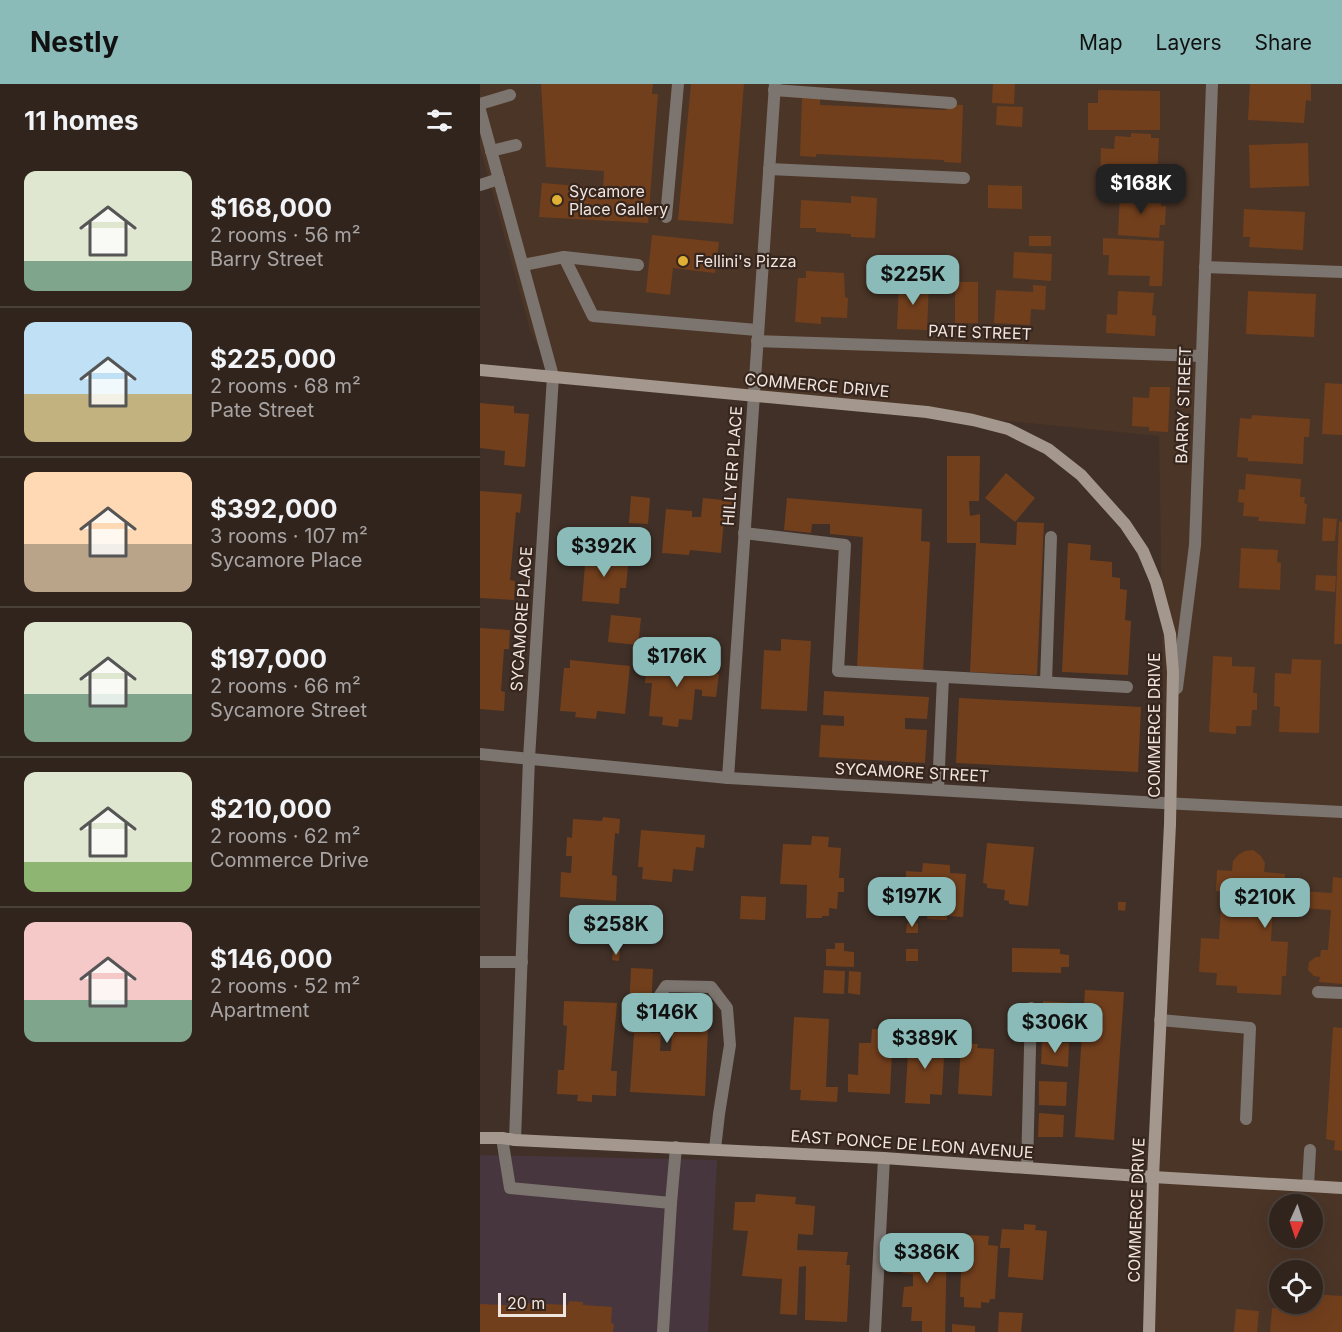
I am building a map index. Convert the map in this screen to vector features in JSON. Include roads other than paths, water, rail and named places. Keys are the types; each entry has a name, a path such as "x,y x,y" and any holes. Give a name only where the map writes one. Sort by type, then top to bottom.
{"main road":[{"name":"COMMERCE DRIVE","path":"480,370 927,412 973,420 1008,429 1048,449 1082,475 1125,524 1143,551 1156,582 1170,634 1173,672 1170,824 1153,1178 1149,1332"},
{"name":"EAST PONCE DE LEON AVENUE","path":"480,1138 884,1158 1153,1178 1342,1188"}],"street":[{"path":"666,217 678,84"},
{"name":"BARRY STREET","path":"1173,725 1195,545 1212,84"},
{"path":"774,87 951,103"},
{"name":"HILLYER PLACE","path":"728,778 774,87"},
{"path":"480,104 510,95"},
{"name":"SYCAMORE PLACE","path":"480,110 553,376 529,758 516,1140"},
{"path":"491,151 516,146"},
{"path":"769,169 964,178"},
{"path":"480,185 499,178"},
{"path":"523,266 564,257 638,265"},
{"name":"PATE STREET","path":"564,257 593,316 757,335 1202,356"},
{"path":"1206,267 1342,272"},
{"path":"744,533 845,545 838,671 1127,687"},
{"path":"1046,682 1051,537"},
{"path":"938,790 943,677"},
{"name":"SYCAMORE STREET","path":"480,754 728,778 1342,812"},
{"path":"480,962 522,962"},
{"path":"660,1014 660,995 666,986 711,987 727,1008 730,1045 714,1149"},
{"path":"1318,992 1342,993"},
{"path":"1026,1168 1031,1008"},
{"path":"1160,1020 1250,1028 1246,1119"},
{"path":"502,1138 510,1188 671,1203"},
{"path":"663,1332 676,1147"},
{"path":"1308,1186 1310,1150"},
{"path":"875,1332 884,1158"}],"place":[{"name":"Sycamore Place Gallery","path":"557,200"},
{"name":"Fellini's Pizza","path":"683,261"}]}
